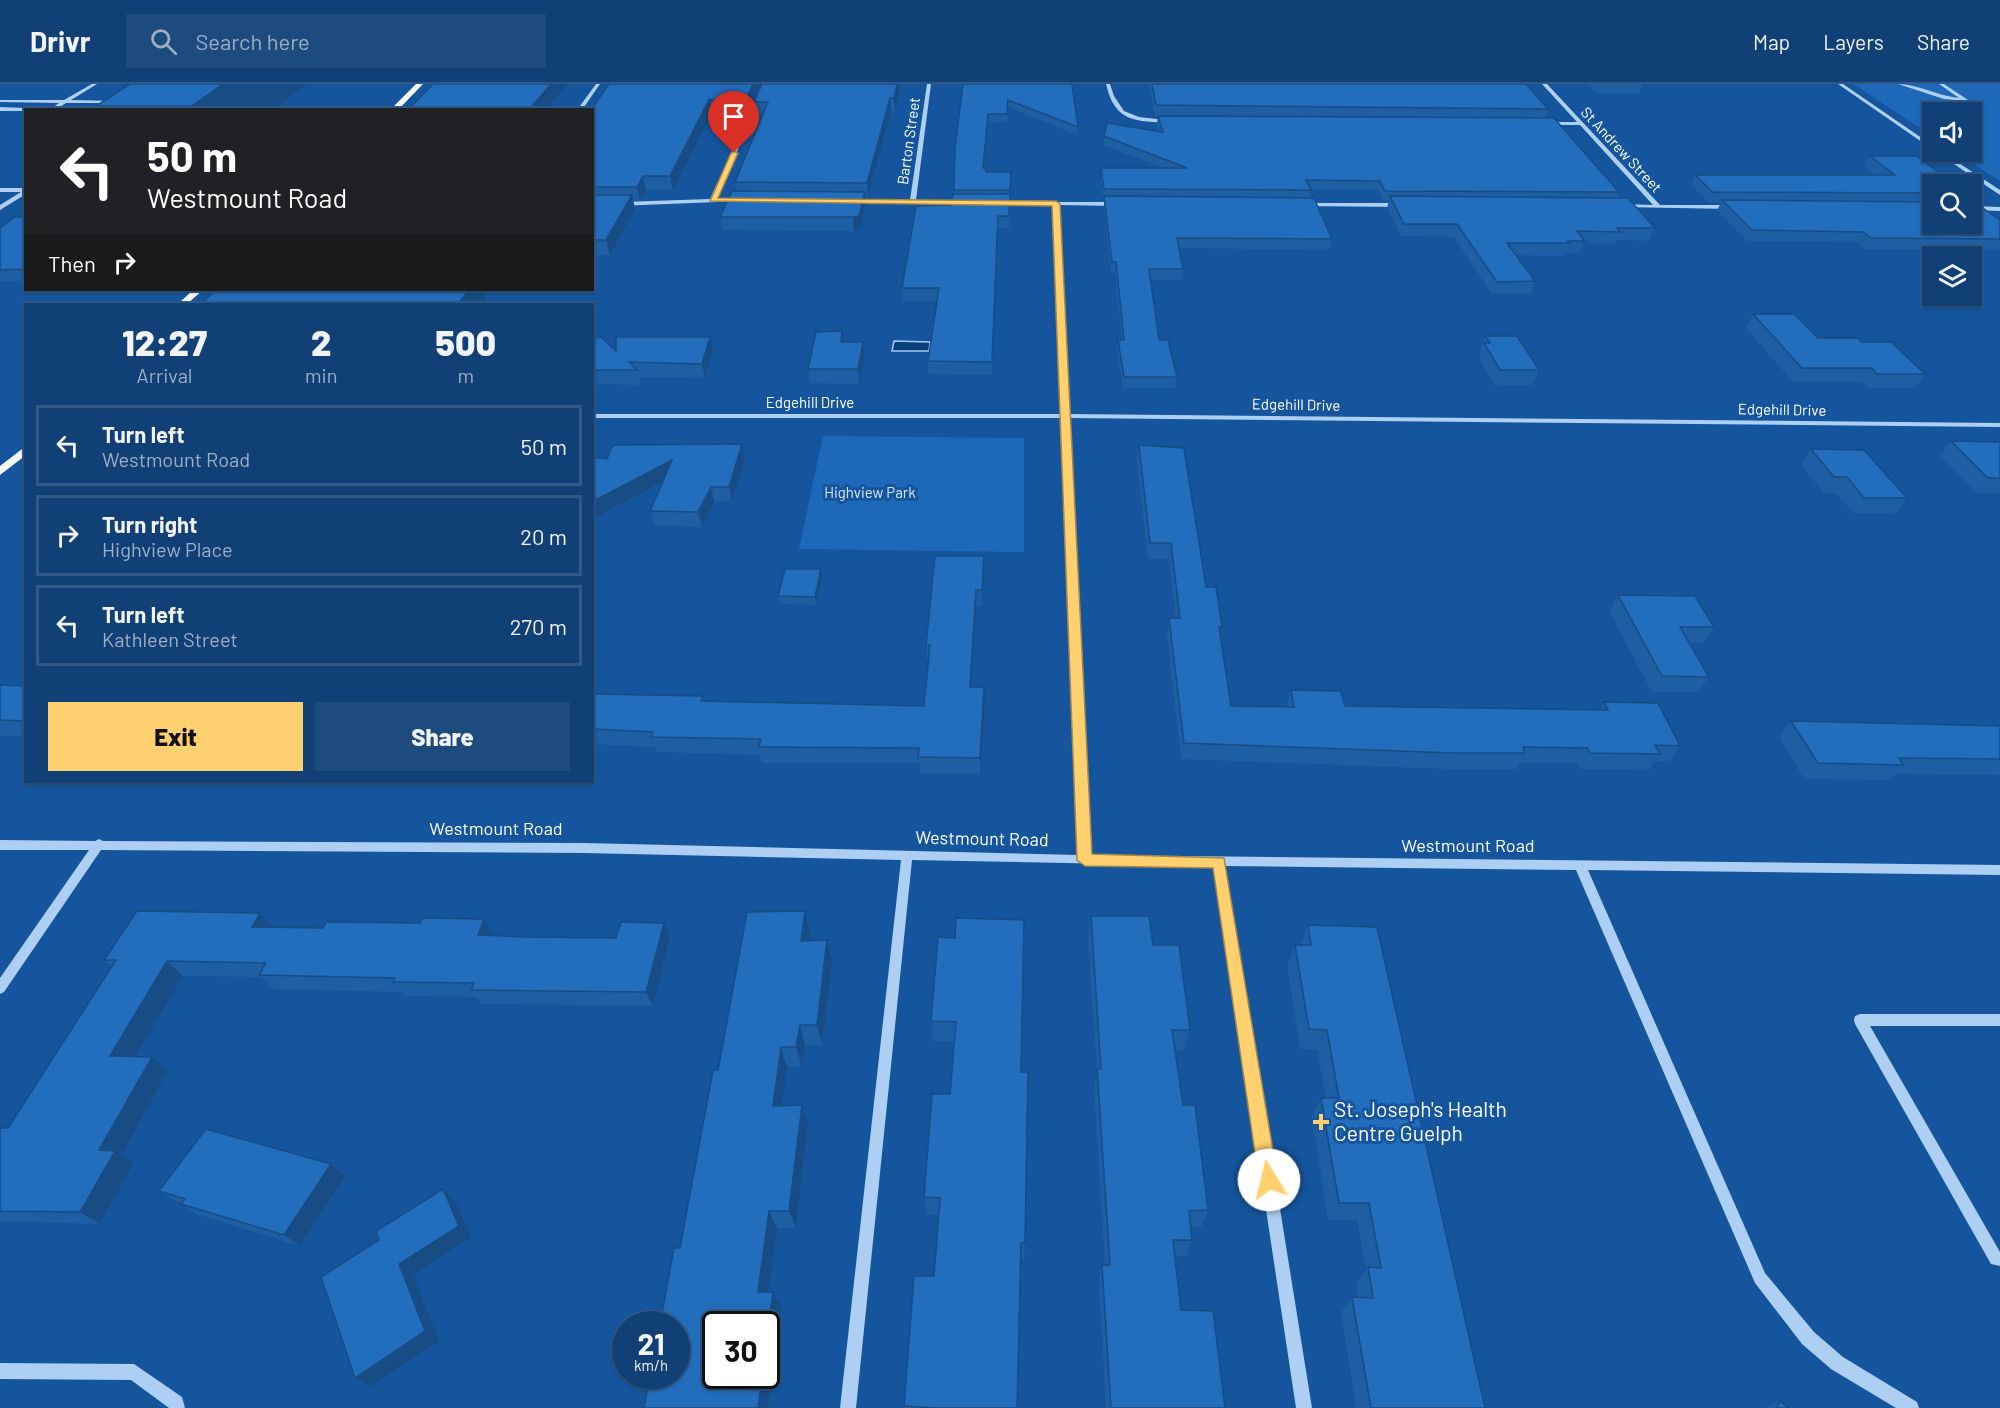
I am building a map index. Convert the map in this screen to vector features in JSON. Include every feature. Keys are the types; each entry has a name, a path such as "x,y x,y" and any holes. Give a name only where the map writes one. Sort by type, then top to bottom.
{"main road":[{"path":"395,108 420,84"},
{"path":"183,303 197,291"},
{"path":"0,472 24,451"}],"street":[{"path":"54,108 95,84"},
{"path":"580,108 598,84"},
{"path":"713,200 765,84"},
{"name":"Barton Street","path":"913,201 929,84"},
{"path":"1108,84 1110,101 1124,114 1152,120 1178,122"},
{"name":"St Andrew Street","path":"1544,84 1658,207"},
{"path":"1840,84 1922,140"},
{"path":"1900,84 1946,98 1966,100 1941,84"},
{"path":"0,101 127,102"},
{"path":"0,110 24,110"},
{"path":"1536,123 1579,124"},
{"path":"1954,162 2000,193"},
{"path":"0,190 24,190"},
{"path":"0,208 24,191"},
{"path":"594,205 749,200"},
{"path":"844,201 978,202"},
{"path":"989,203 1127,204"},
{"path":"1056,204 1085,860"},
{"path":"1292,205 1410,205"},
{"path":"1611,206 1741,207"},
{"path":"1982,208 2000,208"},
{"name":"Edgehill Drive","path":"594,416 1067,417 2000,425"},
{"path":"0,988 99,844"},
{"name":"Westmount Road","path":"0,845 584,848 1085,860 2000,870"},
{"path":"848,1408 907,855"},
{"path":"1219,862 1304,1408"},
{"path":"1580,865 1760,1278 1808,1338 1837,1363 1911,1408"},
{"path":"2000,1020 1860,1020 1996,1259 2000,1259"},
{"path":"0,1371 134,1372 176,1403 177,1408"}],"green space":[{"path":"1853,84 2000,84 2000,181 1971,162 1982,162 1982,102 1922,102 1922,129"},
{"name":"Highview Park","path":"823,436 1024,438 1024,552 799,549"}],"shaded area":[{"path":"894,341 930,342 929,351 892,351"}],"building":[{"path":"130,84 223,84 192,106 96,106"},
{"path":"433,84 551,84 531,108 410,108"},
{"path":"609,84 753,84 745,101 709,100 670,176 643,176 637,187 594,187 592,108"},
{"path":"762,84 897,84 894,98 890,98 867,183 735,182 768,102 754,102"},
{"path":"963,84 1072,84 1078,127 1008,100 1007,114 988,114 983,168 986,168 986,172 1011,172 1010,190 954,190 955,147"},
{"path":"1152,84 1526,84 1548,109 1156,105"},
{"path":"1158,116 1554,118 1619,192 1385,191 1380,181 1306,180 1311,190 1104,189 1101,168 1187,168 1104,136 1107,123 1163,132"},
{"path":"1870,156 1917,156 1940,174 1922,174 1922,193 1713,192 1695,175 1895,175"},
{"path":"732,191 865,192 859,216 720,217"},
{"path":"953,194 1010,194 1009,216 998,216 992,362 928,361 939,288 902,288 916,206 951,205"},
{"path":"594,195 632,195 606,240 594,240"},
{"path":"1104,196 1314,198 1332,239 1177,238 1183,269 1149,269 1159,340 1168,340 1177,377 1124,377 1118,340 1124,340 1116,262 1112,262"},
{"path":"1390,196 1628,198 1655,228 1617,228 1620,232 1577,231 1585,241 1568,241 1570,243 1507,243 1535,281 1497,282 1457,224 1404,224"},
{"path":"1722,200 1922,202 1922,234 1982,234 1982,208 2000,220 2000,239 1871,238 1863,232 1752,230"},
{"path":"15,217 24,217 24,269 0,270 0,228"},
{"path":"215,291 468,291 459,303 202,303"},
{"path":"1753,314 1794,314 1818,338 1857,338 1862,342 1891,342 1925,374 1877,374 1872,368 1802,368"},
{"path":"842,331 841,342 863,342 858,369 808,369 816,332"},
{"path":"1485,336 1517,336 1539,370 1500,370 1484,343 1490,343"},
{"path":"601,337 616,351 616,337 710,337 702,364 629,362 637,370 594,370 594,338"},
{"path":"1951,441 2000,442 2000,478 1988,478"},
{"path":"742,444 729,487 711,487 698,512 650,511 672,460 594,501 594,457 607,459 613,445"},
{"path":"1139,445 1184,448 1206,587 1216,587 1222,627 1219,627 1231,706 1294,707 1291,690 1341,691 1345,706 1608,710 1604,702 1658,703 1680,746 1655,745 1660,754 1590,753 1587,748 1523,747 1525,753 1453,753 1184,743 1169,618 1180,618 1171,543 1150,543"},
{"path":"1811,449 1864,450 1907,498 1864,498 1847,477 1834,477"},
{"path":"935,556 984,556 982,590 976,590 970,687 984,687 980,758 918,757 919,748 759,747 761,739 651,737 653,732 594,729 594,694 703,696 701,701 924,706 930,645 926,645"},
{"path":"785,569 821,569 815,597 778,596"},
{"path":"1618,595 1695,596 1714,627 1680,627 1709,677 1662,676"},
{"path":"0,685 24,686 24,721 0,720"},
{"path":"1791,721 2000,726 2000,759 1899,758 1903,765 1818,763"},
{"path":"137,911 260,913 252,927 323,928 326,922 420,923 422,918 484,919 478,935 525,937 616,938 621,922 664,923 646,992 471,990 474,983 393,982 395,978 259,975 266,963 167,961 110,1056 152,1057 99,1150 115,1151 80,1212 0,1211 0,1129 8,1128 116,960 104,960"},
{"path":"805,911 801,941 827,940 817,1025 800,1025 796,1047 781,1047 773,1106 802,1105 789,1211 769,1211 758,1292 773,1292 770,1311 702,1311 702,1389 760,1389 758,1408 644,1408 648,1389 690,1389 690,1311 662,1311 674,1248 680,1248 713,1070 718,1070 747,912"},
{"path":"1091,916 1149,916 1153,945 1179,945 1190,1030 1172,1030 1183,1105 1195,1105 1208,1210 1189,1211 1192,1240 1173,1240 1181,1310 1213,1311 1225,1408 1111,1408 1102,1265 1110,1265 1097,1069 1101,1069"},
{"path":"956,918 1024,920 1021,1072 1028,1072 1025,1243 1021,1243 1017,1408 904,1406 914,1276 934,1276 940,1198 924,1197 932,1094 950,1094 956,1022 931,1021 938,937 955,938"},
{"path":"1308,925 1377,927 1485,1408 1371,1408 1352,1297 1373,1298 1368,1267 1381,1268 1369,1203 1339,1203 1321,1098 1339,1098 1327,1030 1309,1029 1295,945 1311,945"},
{"path":"206,1129 331,1164 284,1235 181,1204 185,1199 159,1191"},
{"path":"443,1189 459,1226 399,1264 425,1331 355,1378 321,1277 379,1240 376,1231"},
{"path":"1780,1401 1789,1408 1777,1408"}],"place":[{"name":"St. Joseph's Health Centre Guelph","path":"1321,1122"}],"route":[{"path":"734,153 713,200 1056,204 1085,860 1219,862 1269,1180"}]}
